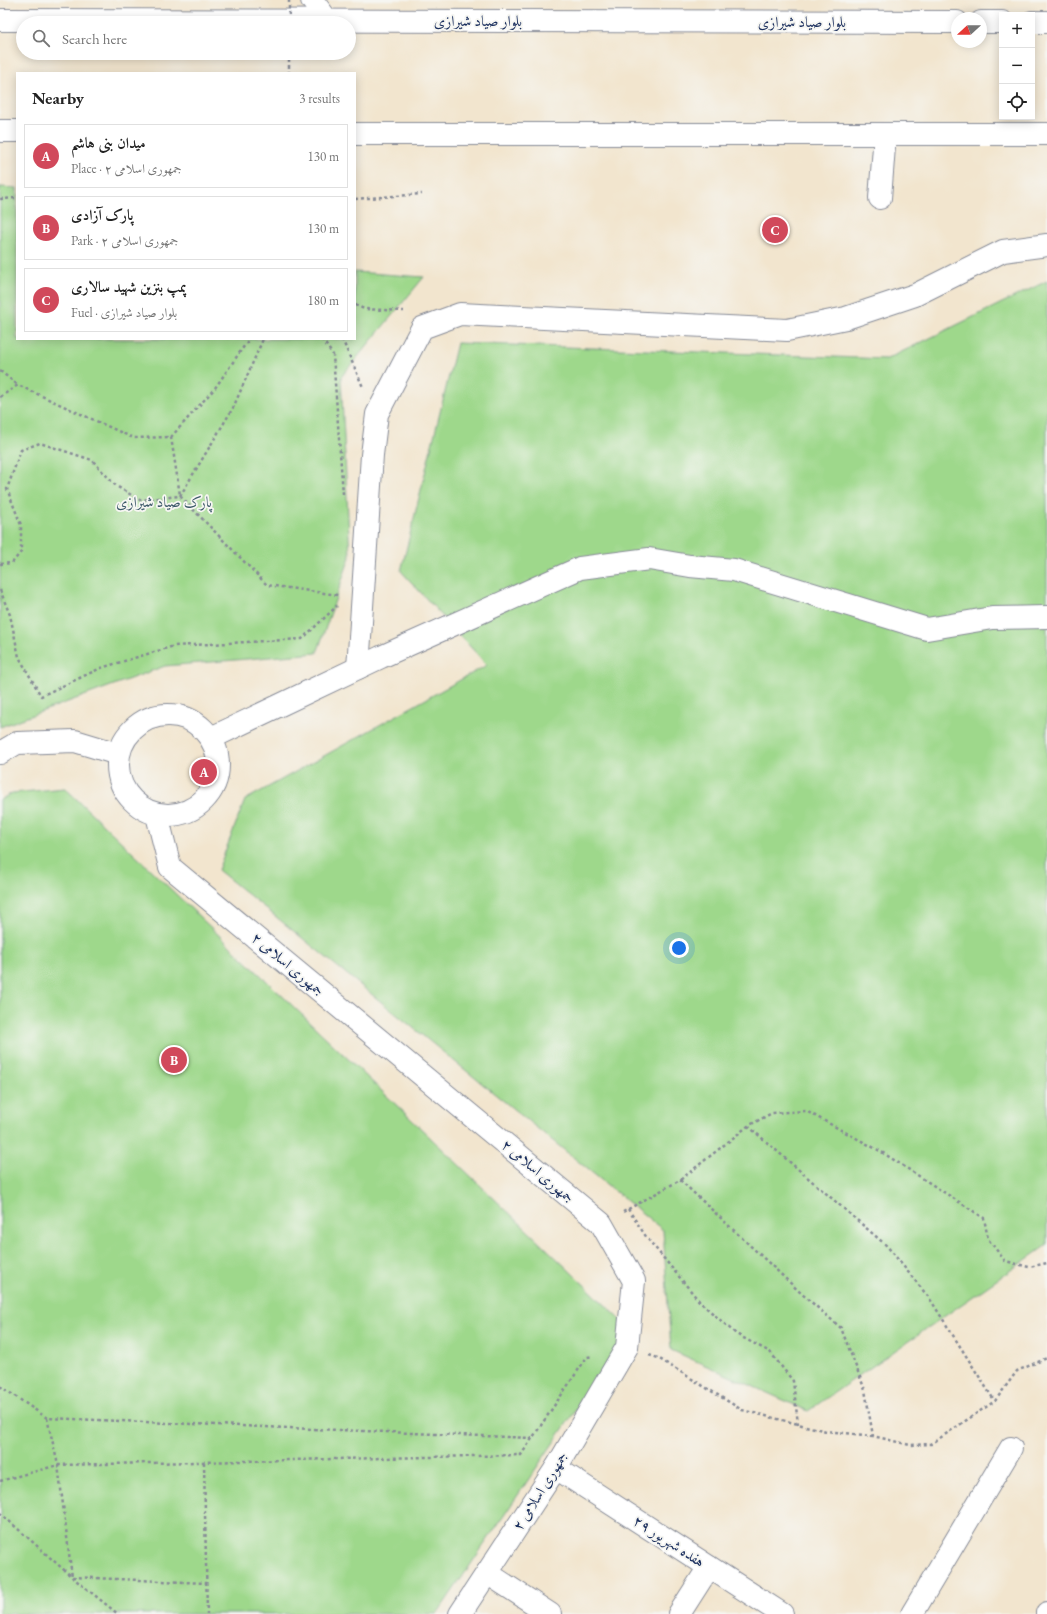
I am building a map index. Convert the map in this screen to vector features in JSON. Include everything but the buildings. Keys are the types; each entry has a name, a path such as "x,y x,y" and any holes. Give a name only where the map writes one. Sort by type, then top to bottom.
{"main road":[{"path":"312,0 324,16"},
{"name":"بلوار صیاد شیرازی","path":"0,20 16,20"},
{"name":"بلوار صیاد شیرازی","path":"356,21 951,22"},
{"path":"987,22 999,22"},
{"path":"1035,22 1047,22"},
{"path":"0,131 16,131"},
{"path":"356,134 1047,134"},
{"path":"880,198 885,134"},
{"path":"358,668 355,597 377,414 422,328 460,314 787,330 846,318 915,295 1003,251 1047,245"},
{"path":"211,738 358,668 580,568 649,559 690,566 734,570 927,629 992,618 1047,617"},
{"path":"159,714 179,715 197,723 211,738 218,756 218,776 210,794 196,808 177,815 157,814 139,806 125,792 118,774 118,754 126,736 141,722 159,714"},
{"path":"0,753 16,743 75,741 118,754"},
{"name":"جمهوری اسلامی ۲","path":"157,814 170,867 601,1223 634,1281 627,1347 556,1468 460,1614"},
{"path":"912,1614 1011,1448"},
{"name":"هفده شهریور ۲۹","path":"556,1468 782,1614"},
{"path":"678,1614 709,1567"},
{"path":"487,1573 550,1614"}],"path":[{"path":"288,0 289,16"},
{"path":"289,60 289,72"},
{"path":"356,199 422,194"},
{"path":"0,198 16,198"},
{"path":"0,371 18,385 133,438 171,437 215,388 248,340"},
{"path":"180,496 232,408 263,340"},
{"path":"323,340 333,355 343,500"},
{"path":"342,340 359,379 377,414"},
{"path":"0,397 18,385"},
{"path":"171,437 180,496 267,585 355,597"},
{"path":"0,564 12,563 21,552 21,525 7,489 21,450 40,443 92,460 116,486 140,500 180,496"},
{"path":"0,590 10,615 19,657 41,696 101,668 174,646 302,639 355,597"},
{"path":"601,1223 680,1180 748,1126 772,1113 806,1111 880,1151 984,1218 988,1239 1005,1261 1029,1267 1047,1263"},
{"path":"748,1126 887,1246 930,1299 994,1401"},
{"path":"680,1180 802,1294 842,1328 865,1390 873,1436"},
{"path":"628,1209 647,1238 700,1302 736,1334 770,1352 793,1381 798,1424"},
{"path":"0,1481 58,1465 522,1455 587,1357 627,1347 658,1358 742,1410 826,1432 873,1436 910,1445 931,1444 994,1401 1017,1371 1047,1358"},
{"path":"0,1386 47,1418 533,1438"},
{"path":"47,1418 58,1465 72,1577"},
{"path":"204,1462 207,1614"},
{"path":"0,1514 72,1577 118,1614"},
{"path":"72,1577 206,1583"}],"green space":[{"name":"پارک صیاد شیرازی","path":"0,187 16,188 16,340 356,340 356,272 424,277 341,377 350,557 317,653 165,666 0,727"},
{"path":"1047,281 1047,1245 808,1411 671,1350 663,1230 218,870 245,800 487,665 401,571 457,343 887,359"},
{"path":"65,788 620,1319 622,1342 437,1614 0,1614 0,800 12,793"}],"place":[{"name":"پمپ بنزین شهید سالاری","path":"775,230"},
{"name":"میدان بنی هاشم","path":"204,772"},
{"name":"پارک آزادی","path":"174,1060"}]}
